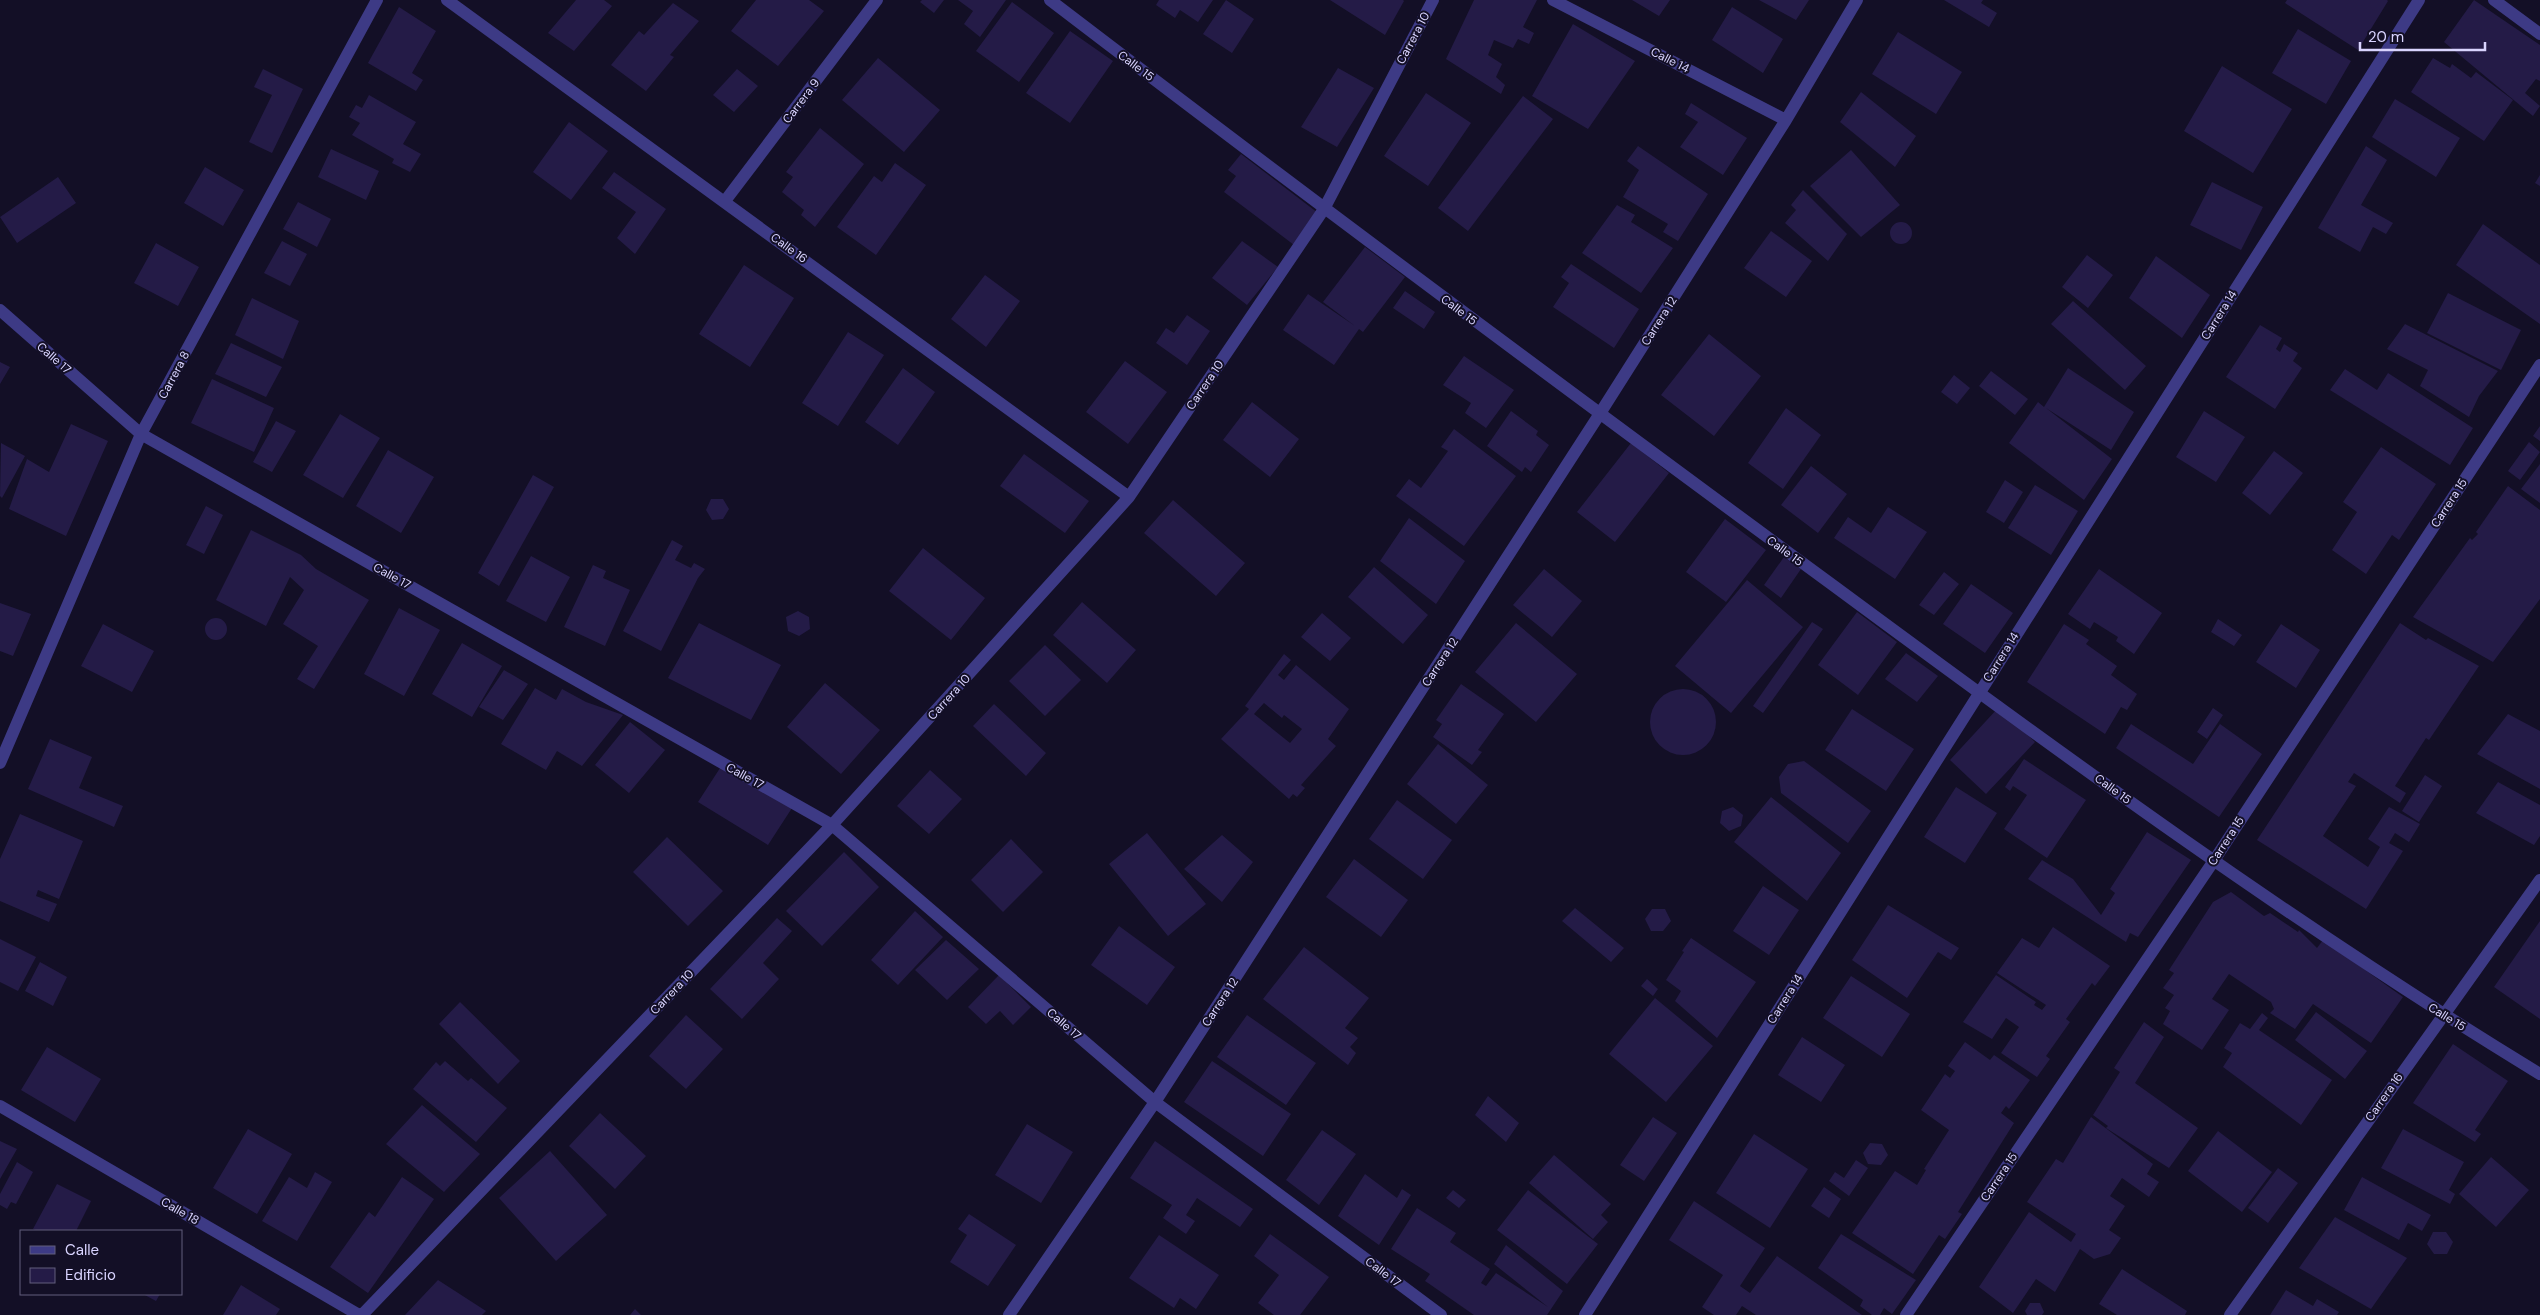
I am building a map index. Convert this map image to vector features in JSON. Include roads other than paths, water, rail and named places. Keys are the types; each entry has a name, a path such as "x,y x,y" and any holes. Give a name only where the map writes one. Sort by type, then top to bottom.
{"street":[{"name":"Carrera 8","path":"0,763 141,434 376,0"},
{"name":"Calle 16","path":"447,0 1129,497"},
{"name":"Carrera 9","path":"725,201 877,0"},
{"name":"Calle 15","path":"1050,0 1599,415 2212,862 2442,1015 2540,1074"},
{"name":"Carrera 10","path":"360,1315 832,825 1129,497 1324,209 1433,0"},
{"name":"Calle 14","path":"1553,0 1786,120"},
{"name":"Carrera 12","path":"1009,1315 1155,1102 1599,415 1786,120 1857,0"},
{"name":"Carrera 14","path":"1585,1315 2419,0"},
{"path":"2494,0 2540,34"},
{"name":"Calle 17","path":"0,310 141,434 832,825 1155,1102 1440,1315"},
{"name":"Carrera 15","path":"1906,1315 2212,862 2540,364"},
{"name":"Carrera 16","path":"2230,1315 2540,880"},
{"name":"Calle 18","path":"0,1106 360,1315"}]}
